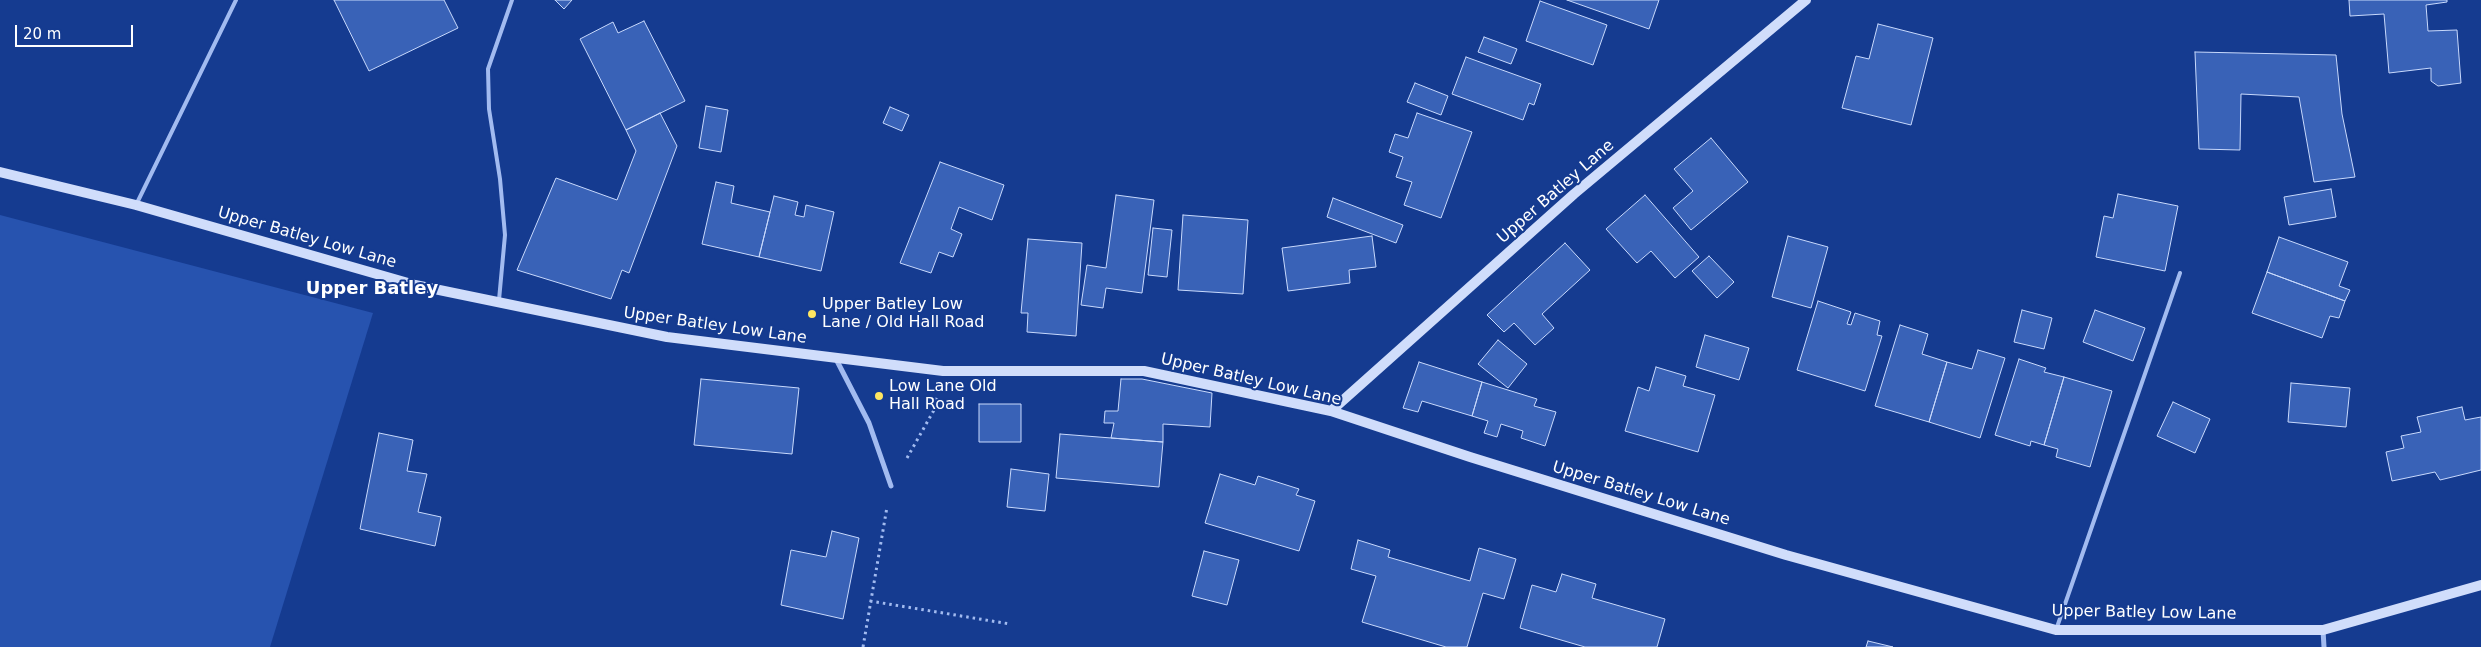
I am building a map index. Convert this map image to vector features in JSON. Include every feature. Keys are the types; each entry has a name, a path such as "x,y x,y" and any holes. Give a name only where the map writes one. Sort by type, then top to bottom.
{"street":[{"name":"Upper Batley Lane","path":"1331,411 1574,194 1806,0"},
{"name":"Upper Batley Low Lane","path":"0,172 136,205 415,285 667,338 943,372 1144,371 1331,411 1470,457 1786,555 2056,630 2322,630 2481,585"},
{"path":"836,358 869,423 891,486"},
{"path":"2322,630 2324,647"}],"lane":[{"path":"136,205 236,0"},
{"path":"499,302 505,235 500,179 489,109 488,69 512,0"},
{"path":"2056,630 2180,274"}],"path":[{"path":"870,601 1010,624"}],"shaded area":[{"path":"0,215 373,313 270,647 0,647"}],"building":[{"path":"334,0 444,0 458,28 369,71"},
{"path":"555,0 572,0 564,9"},
{"path":"1567,0 1659,0 1649,29"},
{"path":"2349,0 2447,0 2447,2 2426,5 2428,31 2457,30 2461,83 2438,86 2431,81 2431,68 2389,73 2384,14 2350,16"},
{"path":"1540,1 1607,25 1593,65 1526,41"},
{"path":"644,21 685,101 626,130 580,39 613,22 618,33"},
{"path":"1878,24 1933,38 1911,125 1842,108 1856,56 1869,59"},
{"path":"1484,37 1517,49 1511,64 1478,52"},
{"path":"2195,52 2336,55 2342,114 2355,177 2314,182 2299,97 2241,94 2240,150 2199,149"},
{"path":"1466,57 1541,84 1534,105 1529,103 1523,120 1452,94"},
{"path":"1415,83 1448,96 1441,115 1407,102"},
{"path":"706,106 728,110 721,152 699,148"},
{"path":"890,107 909,115 902,131 883,123"},
{"path":"660,113 677,146 629,273 622,270 611,299 517,270 556,178 617,200 636,151 626,130"},
{"path":"1417,113 1472,132 1441,218 1404,205 1412,182 1396,177 1403,157 1389,152 1395,134 1408,138"},
{"path":"1711,138 1748,182 1691,230 1673,208 1693,191 1674,169"},
{"path":"940,162 1004,185 992,220 959,207 951,229 962,234 953,257 939,252 931,273 900,263"},
{"path":"716,182 734,186 731,203 770,212 759,257 702,244"},
{"path":"2331,189 2336,217 2289,225 2284,197"},
{"path":"2118,194 2178,206 2165,271 2096,257 2104,216 2113,218"},
{"path":"1116,195 1154,200 1142,293 1106,288 1103,308 1081,305 1087,265 1106,268"},
{"path":"1645,195 1699,257 1675,278 1651,251 1637,263 1606,229"},
{"path":"774,196 798,202 795,215 804,217 806,205 834,212 821,271 759,257"},
{"path":"1333,198 1403,225 1396,243 1327,217"},
{"path":"1183,215 1248,220 1243,294 1178,290"},
{"path":"1153,228 1172,230 1167,277 1148,275"},
{"path":"1372,236 1376,267 1349,270 1350,283 1288,291 1282,248"},
{"path":"1788,236 1828,247 1811,308 1772,297"},
{"path":"2279,237 2348,262 2339,286 2350,290 2345,301 2267,272"},
{"path":"1028,239 1082,243 1076,336 1027,332 1028,313 1021,313"},
{"path":"1565,243 1590,270 1542,314 1554,328 1535,345 1514,323 1504,332 1487,315"},
{"path":"1709,256 1734,282 1717,298 1692,271"},
{"path":"2267,272 2345,301 2339,318 2330,316 2322,338 2252,313"},
{"path":"1818,301 1851,312 1847,324 1851,325 1855,313 1880,321 1877,335 1882,336 1865,391 1797,370"},
{"path":"2022,310 2052,318 2044,349 2014,342"},
{"path":"2095,310 2145,328 2133,361 2083,342"},
{"path":"1900,325 1928,334 1922,354 1947,362 1929,422 1875,406"},
{"path":"1705,335 1749,348 1739,380 1696,367"},
{"path":"1498,340 1527,364 1508,388 1478,364"},
{"path":"1978,350 2005,358 1980,438 1929,422 1947,362 1972,369"},
{"path":"2019,359 2046,368 2044,372 2064,377 2044,445 2031,441 2030,446 1995,435"},
{"path":"1419,362 1482,382 1472,416 1422,401 1418,412 1403,408"},
{"path":"1656,367 1686,376 1683,386 1715,395 1698,452 1625,431 1638,387 1649,391"},
{"path":"2064,377 2112,391 2090,467 2056,457 2058,449 2044,445"},
{"path":"701,379 799,388 792,454 694,445"},
{"path":"1121,379 1142,379 1212,393 1210,427 1163,424 1163,442 1111,438 1114,423 1104,423 1105,411 1118,411"},
{"path":"1482,382 1537,399 1534,406 1556,412 1545,446 1521,438 1523,431 1501,424 1497,437 1484,433 1488,421 1472,416"},
{"path":"2291,383 2350,388 2346,427 2288,422"},
{"path":"2173,402 2210,419 2195,453 2157,436"},
{"path":"979,404 1021,404 1021,442 979,442"},
{"path":"2462,407 2465,420 2481,417 2481,470 2440,480 2435,472 2392,481 2386,452 2404,448 2401,436 2421,432 2417,417"},
{"path":"379,433 413,440 407,471 427,474 418,512 441,517 435,546 360,529"},
{"path":"1060,434 1163,442 1159,487 1056,478"},
{"path":"1011,469 1049,474 1045,511 1007,507"},
{"path":"1220,474 1255,485 1258,476 1299,489 1296,495 1315,501 1299,551 1205,523"},
{"path":"832,531 859,538 843,619 781,605 791,550 826,557"},
{"path":"1358,540 1390,550 1388,557 1470,581 1479,548 1516,559 1504,599 1483,593 1467,647 1446,647 1362,622 1376,576 1351,569"},
{"path":"1204,551 1239,560 1227,605 1192,596"},
{"path":"1562,574 1596,584 1592,598 1665,619 1657,647 1585,647 1520,628 1532,585 1556,592"},
{"path":"1868,641 1893,647 1866,647"}],"place":[{"name":"Upper Batley Low Lane / Old Hall Road","path":"812,314"},
{"name":"Low Lane Old Hall Road","path":"879,396"}],"district":[{"name":"Upper Batley","path":"372,289"}]}
